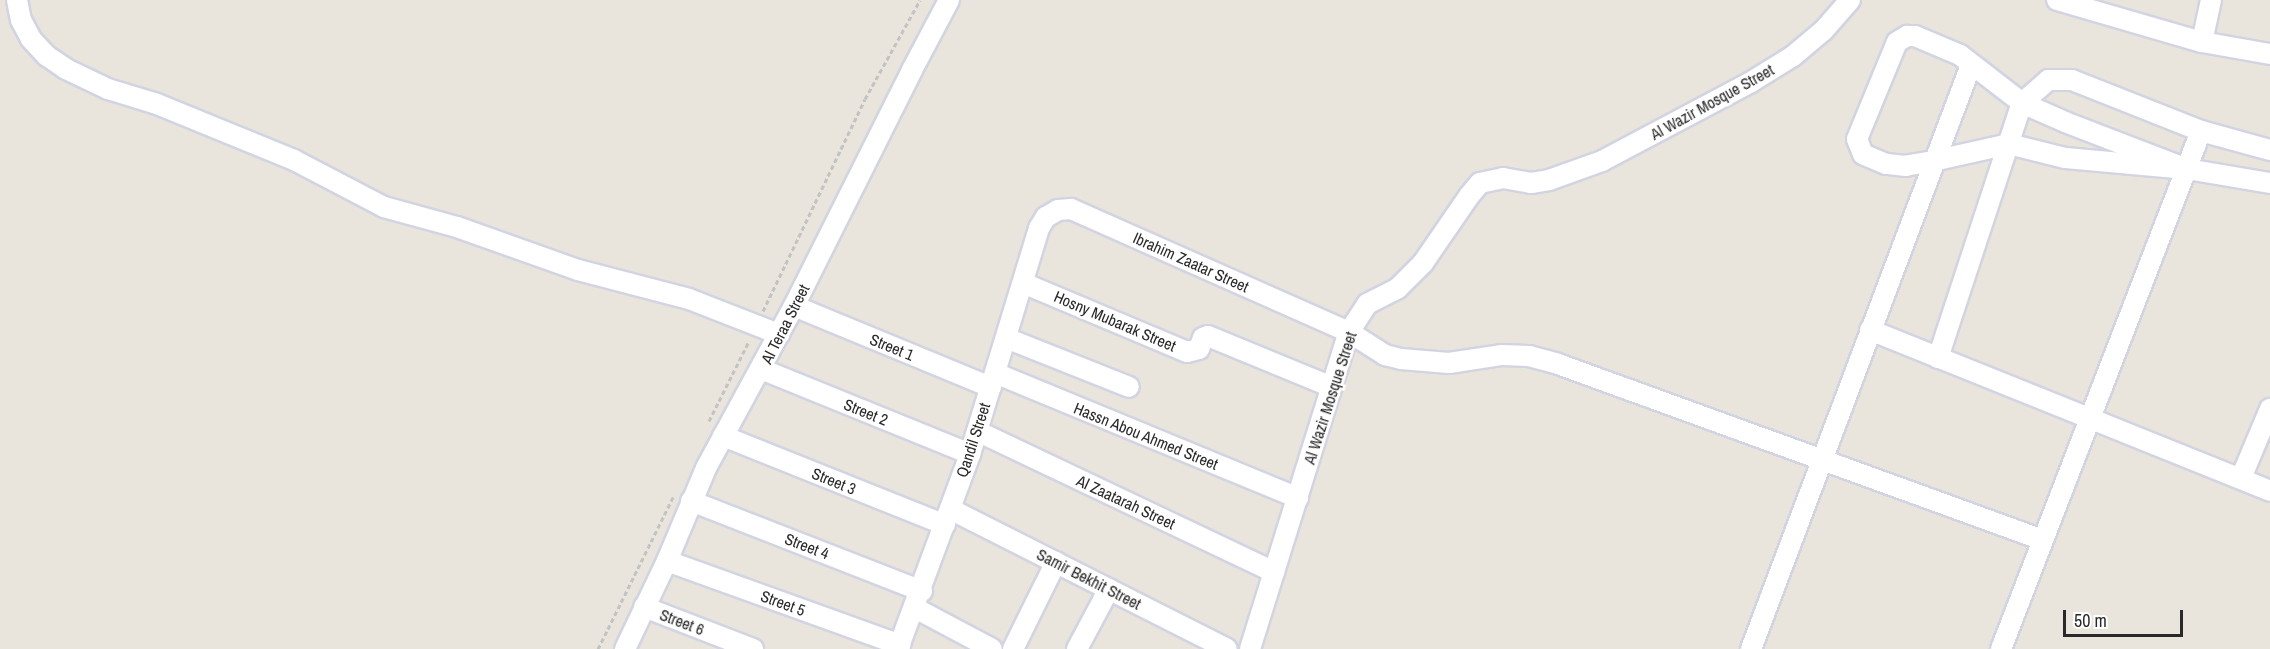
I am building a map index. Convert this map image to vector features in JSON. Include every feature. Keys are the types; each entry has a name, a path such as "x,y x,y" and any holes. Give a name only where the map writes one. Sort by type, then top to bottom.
{"street":[{"path":"17,0 21,20 32,39 47,56 66,69 108,88 157,104 294,160 384,207 467,230 578,270 689,300 779,334"},
{"name":"Al Teraa Street","path":"624,649 667,561 691,501 723,436 794,306 912,70 950,0"},
{"name":"Al Wazir Mosque Street","path":"1250,649 1349,332 1367,304 1397,289 1423,263 1468,196 1480,183 1503,178 1531,183 1549,180 1602,161 1751,82 1793,56 1823,31 1850,0"},
{"path":"2057,0 2202,42 2270,54"},
{"path":"2202,42 2211,0"},
{"path":"2187,169 2086,131 2022,103 1960,55 1915,36 1907,36 1897,42 1857,139 1863,154 1886,164 1906,166 2009,144 2065,158 2187,169 2270,183"},
{"path":"1751,649 1971,65"},
{"path":"1938,358 2022,103 2048,80 2072,80 2201,131 2270,150"},
{"path":"2001,649 2201,131"},
{"name":"Ibrahim Zaatar Street","path":"1039,228 1046,217 1058,210 1071,209 1349,332 1385,355 1401,359 1449,363 1502,355 1539,358 2043,540"},
{"name":"Qandil Street","path":"899,647 919,599 970,454 1039,228"},
{"name":"Hosny Mubarak Street","path":"1023,283 1187,352 1199,350 1203,338 1208,336 1332,387"},
{"name":"Street 1","path":"794,306 993,380"},
{"path":"1870,330 2270,491"},
{"path":"1006,338 1129,387"},
{"name":"Street 2","path":"761,369 970,454"},
{"name":"Hassn Abou Ahmed Street","path":"993,380 1298,498"},
{"path":"2241,478 2270,409"},
{"name":"Al Zaatarah Street","path":"977,431 1274,572"},
{"name":"Street 3","path":"723,436 947,517"},
{"name":"Street 4","path":"691,501 919,599 992,649"},
{"name":"Samir Bekhit Street","path":"947,517 1056,562 1227,649"},
{"name":"Street 5","path":"667,561 899,647"},
{"path":"1013,649 1056,562"},
{"path":"1077,649 1109,589"},
{"name":"Street 6","path":"644,607 753,649"}]}
